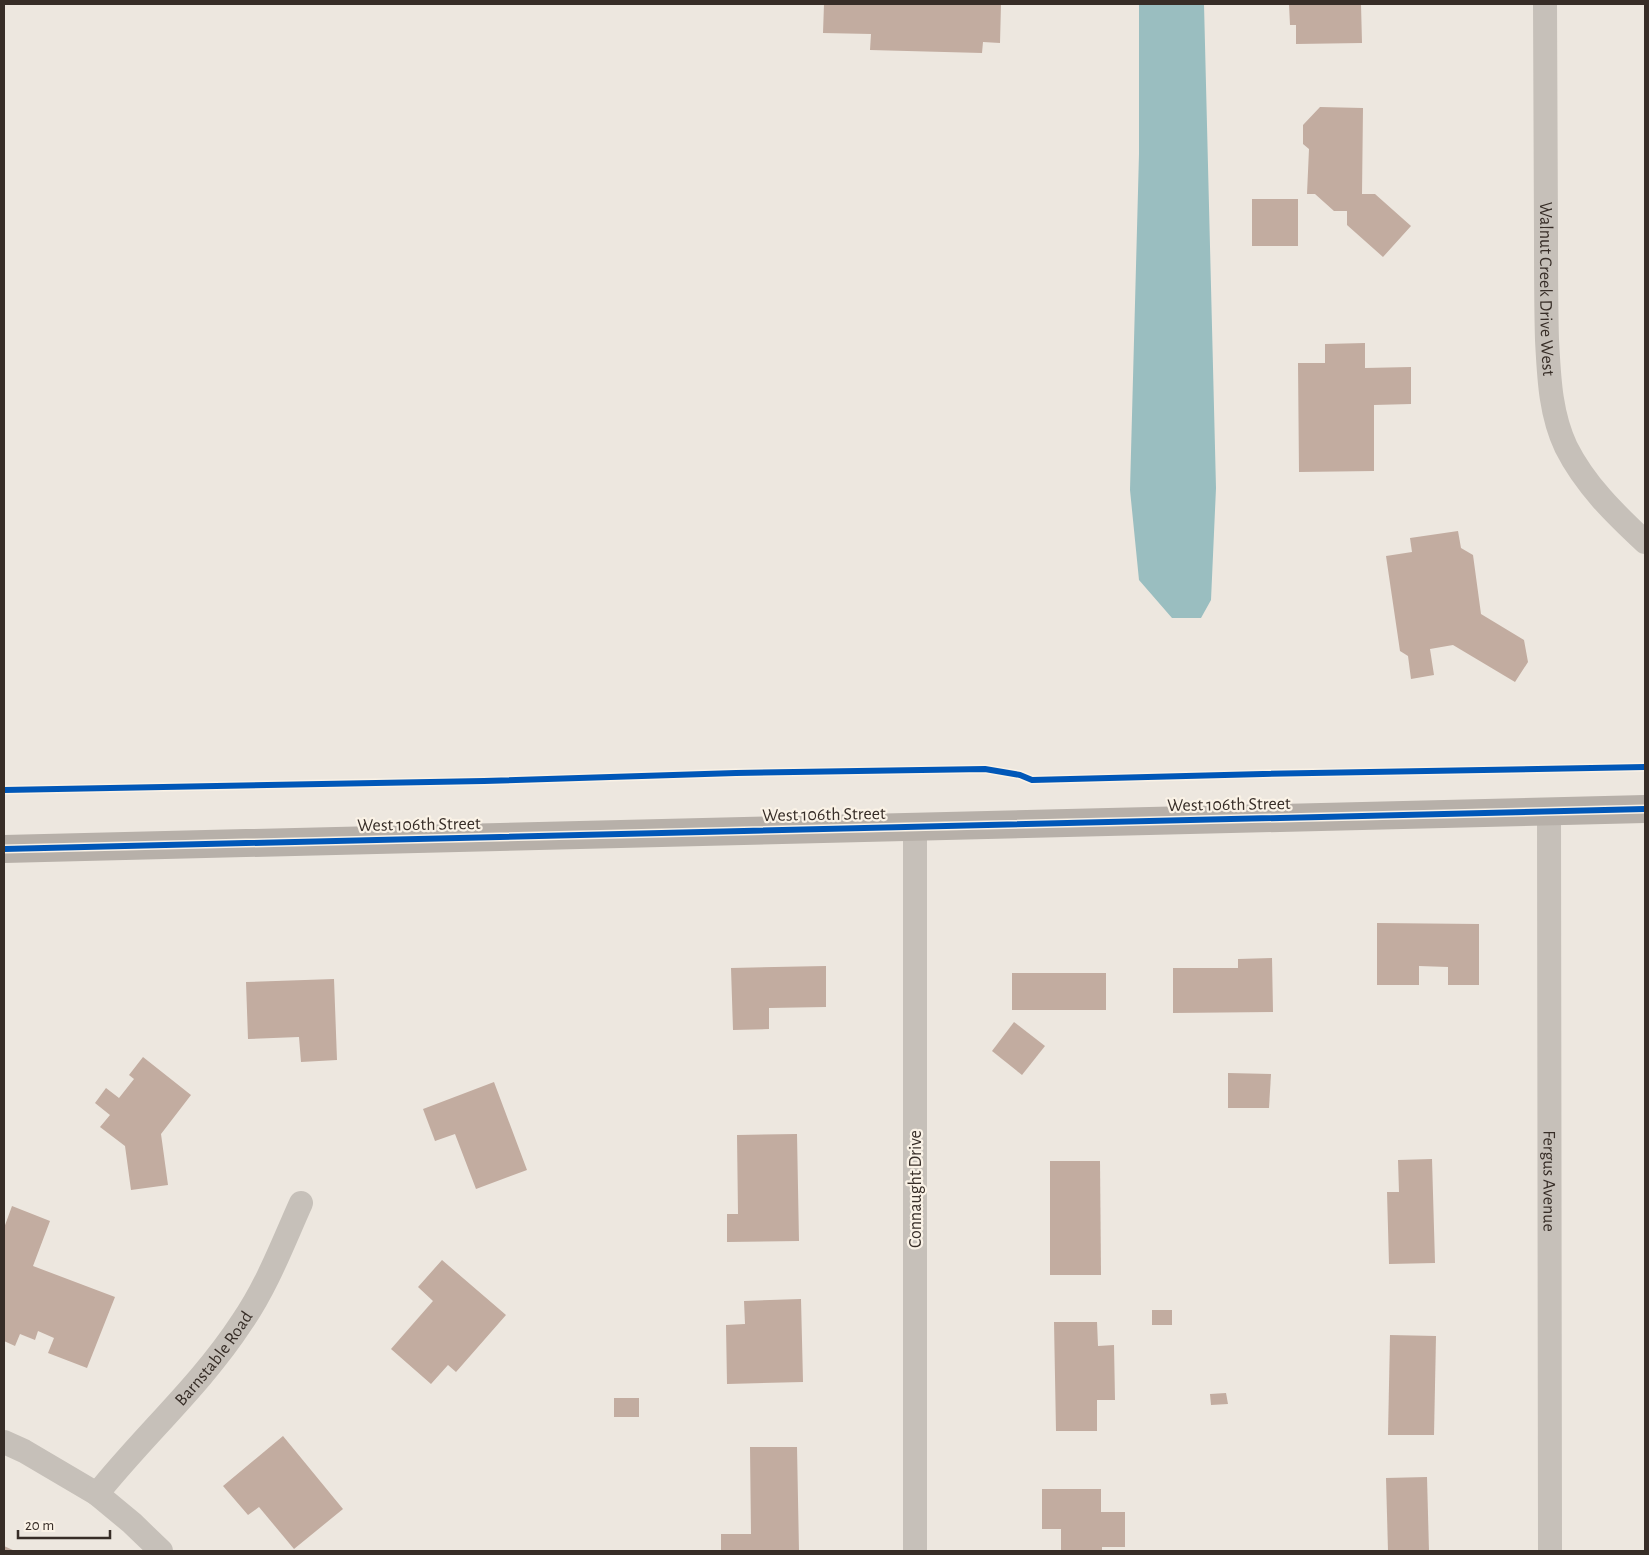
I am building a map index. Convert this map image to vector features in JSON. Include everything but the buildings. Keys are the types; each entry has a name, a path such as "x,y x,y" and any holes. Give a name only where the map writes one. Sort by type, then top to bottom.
{"street":[{"name":"Walnut Creek Drive West","path":"1545,4 1546,307 1549,379 1555,416 1566,447 1580,471 1612,511 1645,542"},
{"name":"West 106th Street","path":"4,849 1645,809"},
{"name":"Fergus Avenue","path":"1549,811 1550,1551"},
{"name":"Connaught Drive","path":"914,1551 915,828"},
{"name":"Barnstable Road","path":"97,1494 199,1378 242,1322 270,1274 301,1203"},
{"path":"4,1442 24,1451 97,1494 132,1522 161,1551"}],"water":[{"path":"1139,4 1204,4 1216,488 1211,600 1201,618 1172,618 1139,580 1130,490 1139,154"}],"cycle path":[{"path":"4,790 985,769 1020,775 1032,780 1645,767"},
{"path":"4,849 1645,809"}]}
